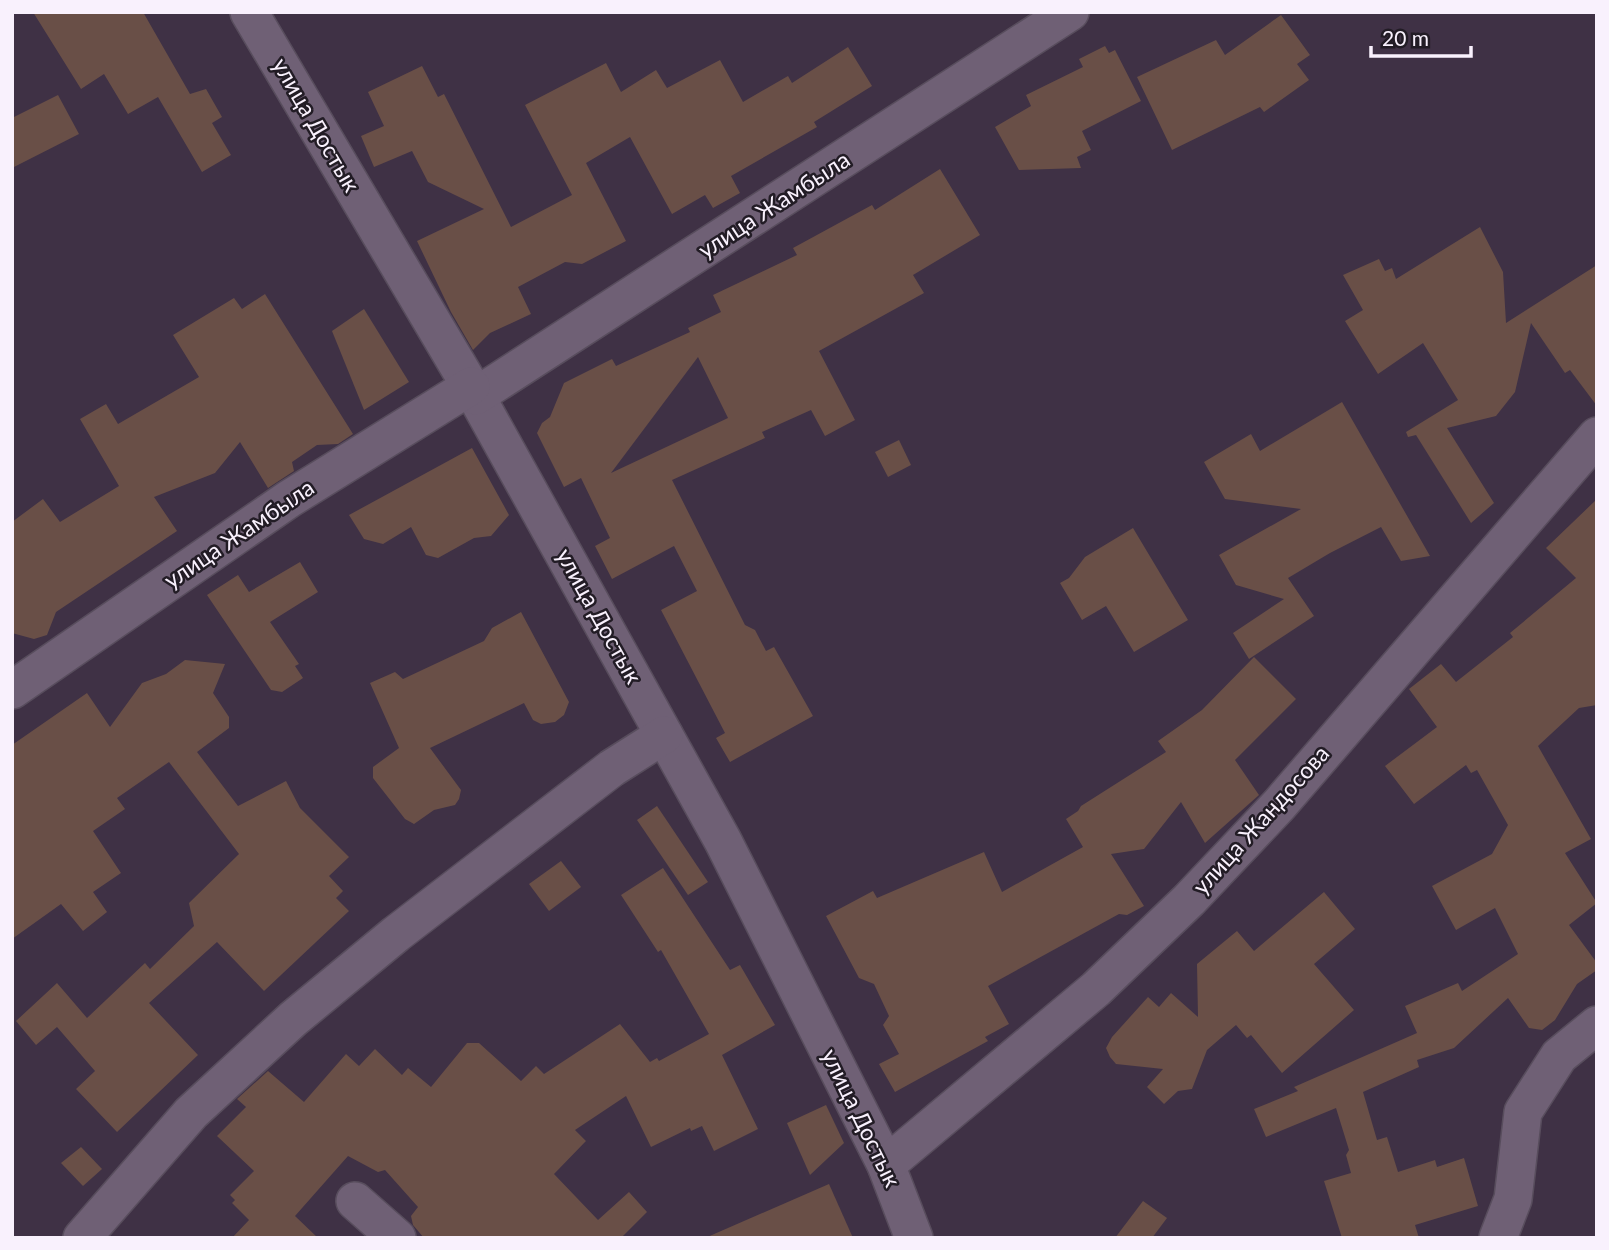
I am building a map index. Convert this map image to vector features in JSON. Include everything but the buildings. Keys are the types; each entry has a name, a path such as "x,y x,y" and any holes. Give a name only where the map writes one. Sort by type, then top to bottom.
{"street":[{"name":"улица Достык","path":"249,12 473,391 723,841 886,1165 914,1238"},
{"name":"улица Жамбыла","path":"12,690 289,499 473,391 1070,12"},
{"name":"улица Жандосова","path":"886,1165 1096,989 1189,900 1279,805 1597,436"},
{"path":"82,1238 191,1113 293,1019 601,776 664,736"},
{"path":"1498,1238 1513,1199 1523,1112 1559,1056 1597,1025"},
{"path":"355,1200 397,1238"}]}
